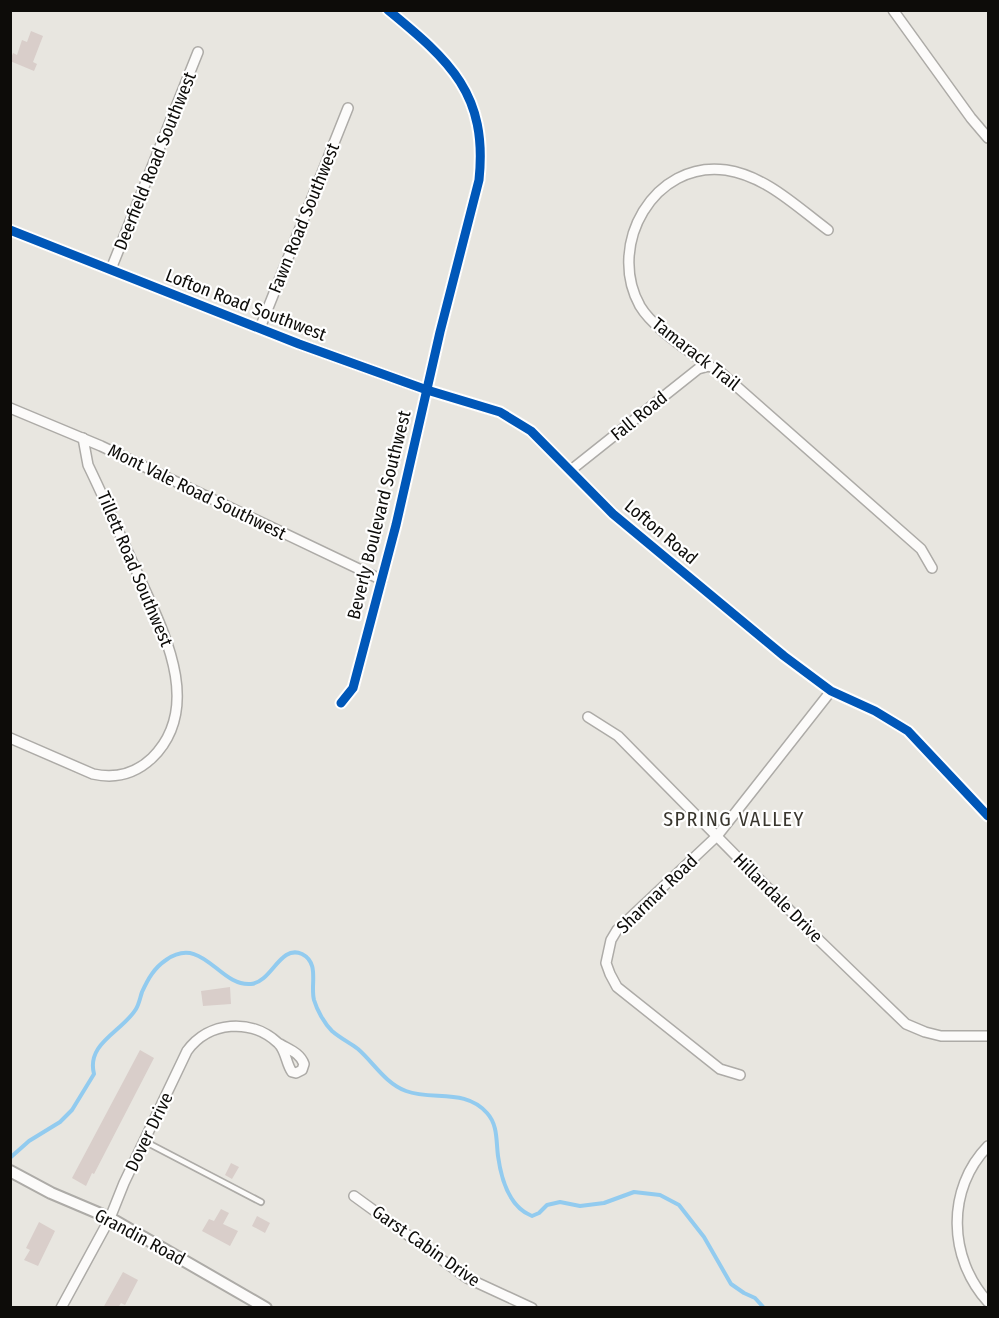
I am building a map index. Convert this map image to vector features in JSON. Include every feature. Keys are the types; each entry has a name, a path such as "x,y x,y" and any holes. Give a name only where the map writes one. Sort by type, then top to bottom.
{"street":[{"name":"Beverly Boulevard Southwest","path":"341,703 353,688 382,580 479,180 480,139 470,100 452,69 429,44 388,10"},
{"path":"893,10 988,138"},
{"name":"Deerfield Road Southwest","path":"111,269 198,52"},
{"name":"Fawn Road Southwest","path":"260,328 348,108"},
{"name":"Tamarack Trail","path":"828,230 769,186 736,172 697,171 682,176 657,192 639,216 630,242 628,257 634,292 647,316 709,366 718,370 770,414 921,549 932,568"},
{"name":"Lofton Road Southwest","path":"10,230 260,328 471,404"},
{"name":"Fall Road","path":"571,470 698,369 709,366"},
{"name":"Lofton Road","path":"471,404 500,412 531,431 645,543 831,691 875,711 908,731 988,816"},
{"name":"Mont Vale Road Southwest","path":"10,408 83,438 382,580"},
{"name":"Tillett Road Southwest","path":"10,738 93,774 119,776 142,766 158,751 175,714 176,682 169,646 88,465 83,438"},
{"name":"Sharmar Road","path":"740,1076 720,1069 617,987 606,963 611,940 617,930 717,836 831,691"},
{"name":"Hillandale Drive","path":"588,717 618,736 884,1005 906,1024 941,1036 988,1036"},
{"name":"Dover Drive","path":"61,1308 110,1218 124,1183 187,1051 202,1035 227,1026 240,1025 262,1032 280,1044"},
{"path":"988,1146 969,1173 961,1194 957,1222 959,1241 970,1276 988,1302"},
{"name":"Grandin Road","path":"10,1171 110,1218 266,1308"},
{"name":"Garst Cabin Drive","path":"354,1196 467,1278 532,1308"}],"lane":[{"path":"144,1142 261,1202"}],"building":[{"path":"31,31 43,36 33,62 37,64 34,71 10,61 13,53 17,55 22,40 27,42"},
{"path":"230,987 231,1004 203,1006 201,991"},
{"path":"140,1050 154,1058 86,1186 72,1178"},
{"path":"231,1163 239,1167 232,1179 225,1175"},
{"path":"221,1209 229,1213 223,1224 238,1231 230,1246 202,1231 209,1219 214,1221"},
{"path":"257,1216 270,1223 265,1233 252,1226"},
{"path":"39,1222 55,1231 38,1266 24,1260 30,1250 26,1248"},
{"path":"123,1272 138,1280 125,1305 121,1303 118,1308 103,1308"}],"waterway":[{"path":"11,1157 29,1141 60,1122 72,1110 94,1074 93,1063 100,1046 130,1017 137,1007 149,978 166,960 179,954 190,953 201,957 229,978 240,983 251,984 265,977 282,959 294,952 302,954 311,963 314,1000 326,1024 335,1034 358,1049 392,1083 416,1094 469,1100 487,1113 495,1128 499,1165 504,1182 512,1199 524,1212 532,1216 547,1205 560,1202 580,1206 604,1203 634,1192 660,1195 679,1205 704,1237 731,1284 755,1298 764,1308"}],"cycle path":[{"path":"341,703 353,688 396,525 440,332 479,180 480,150 477,124 471,102 460,82 430,46 388,10"},
{"path":"10,230 299,344 427,390 500,412 531,431 613,514 784,656 831,691 875,711 908,731 988,816"}],"district":[{"name":"SPRING VALLEY","path":"734,819"}]}
